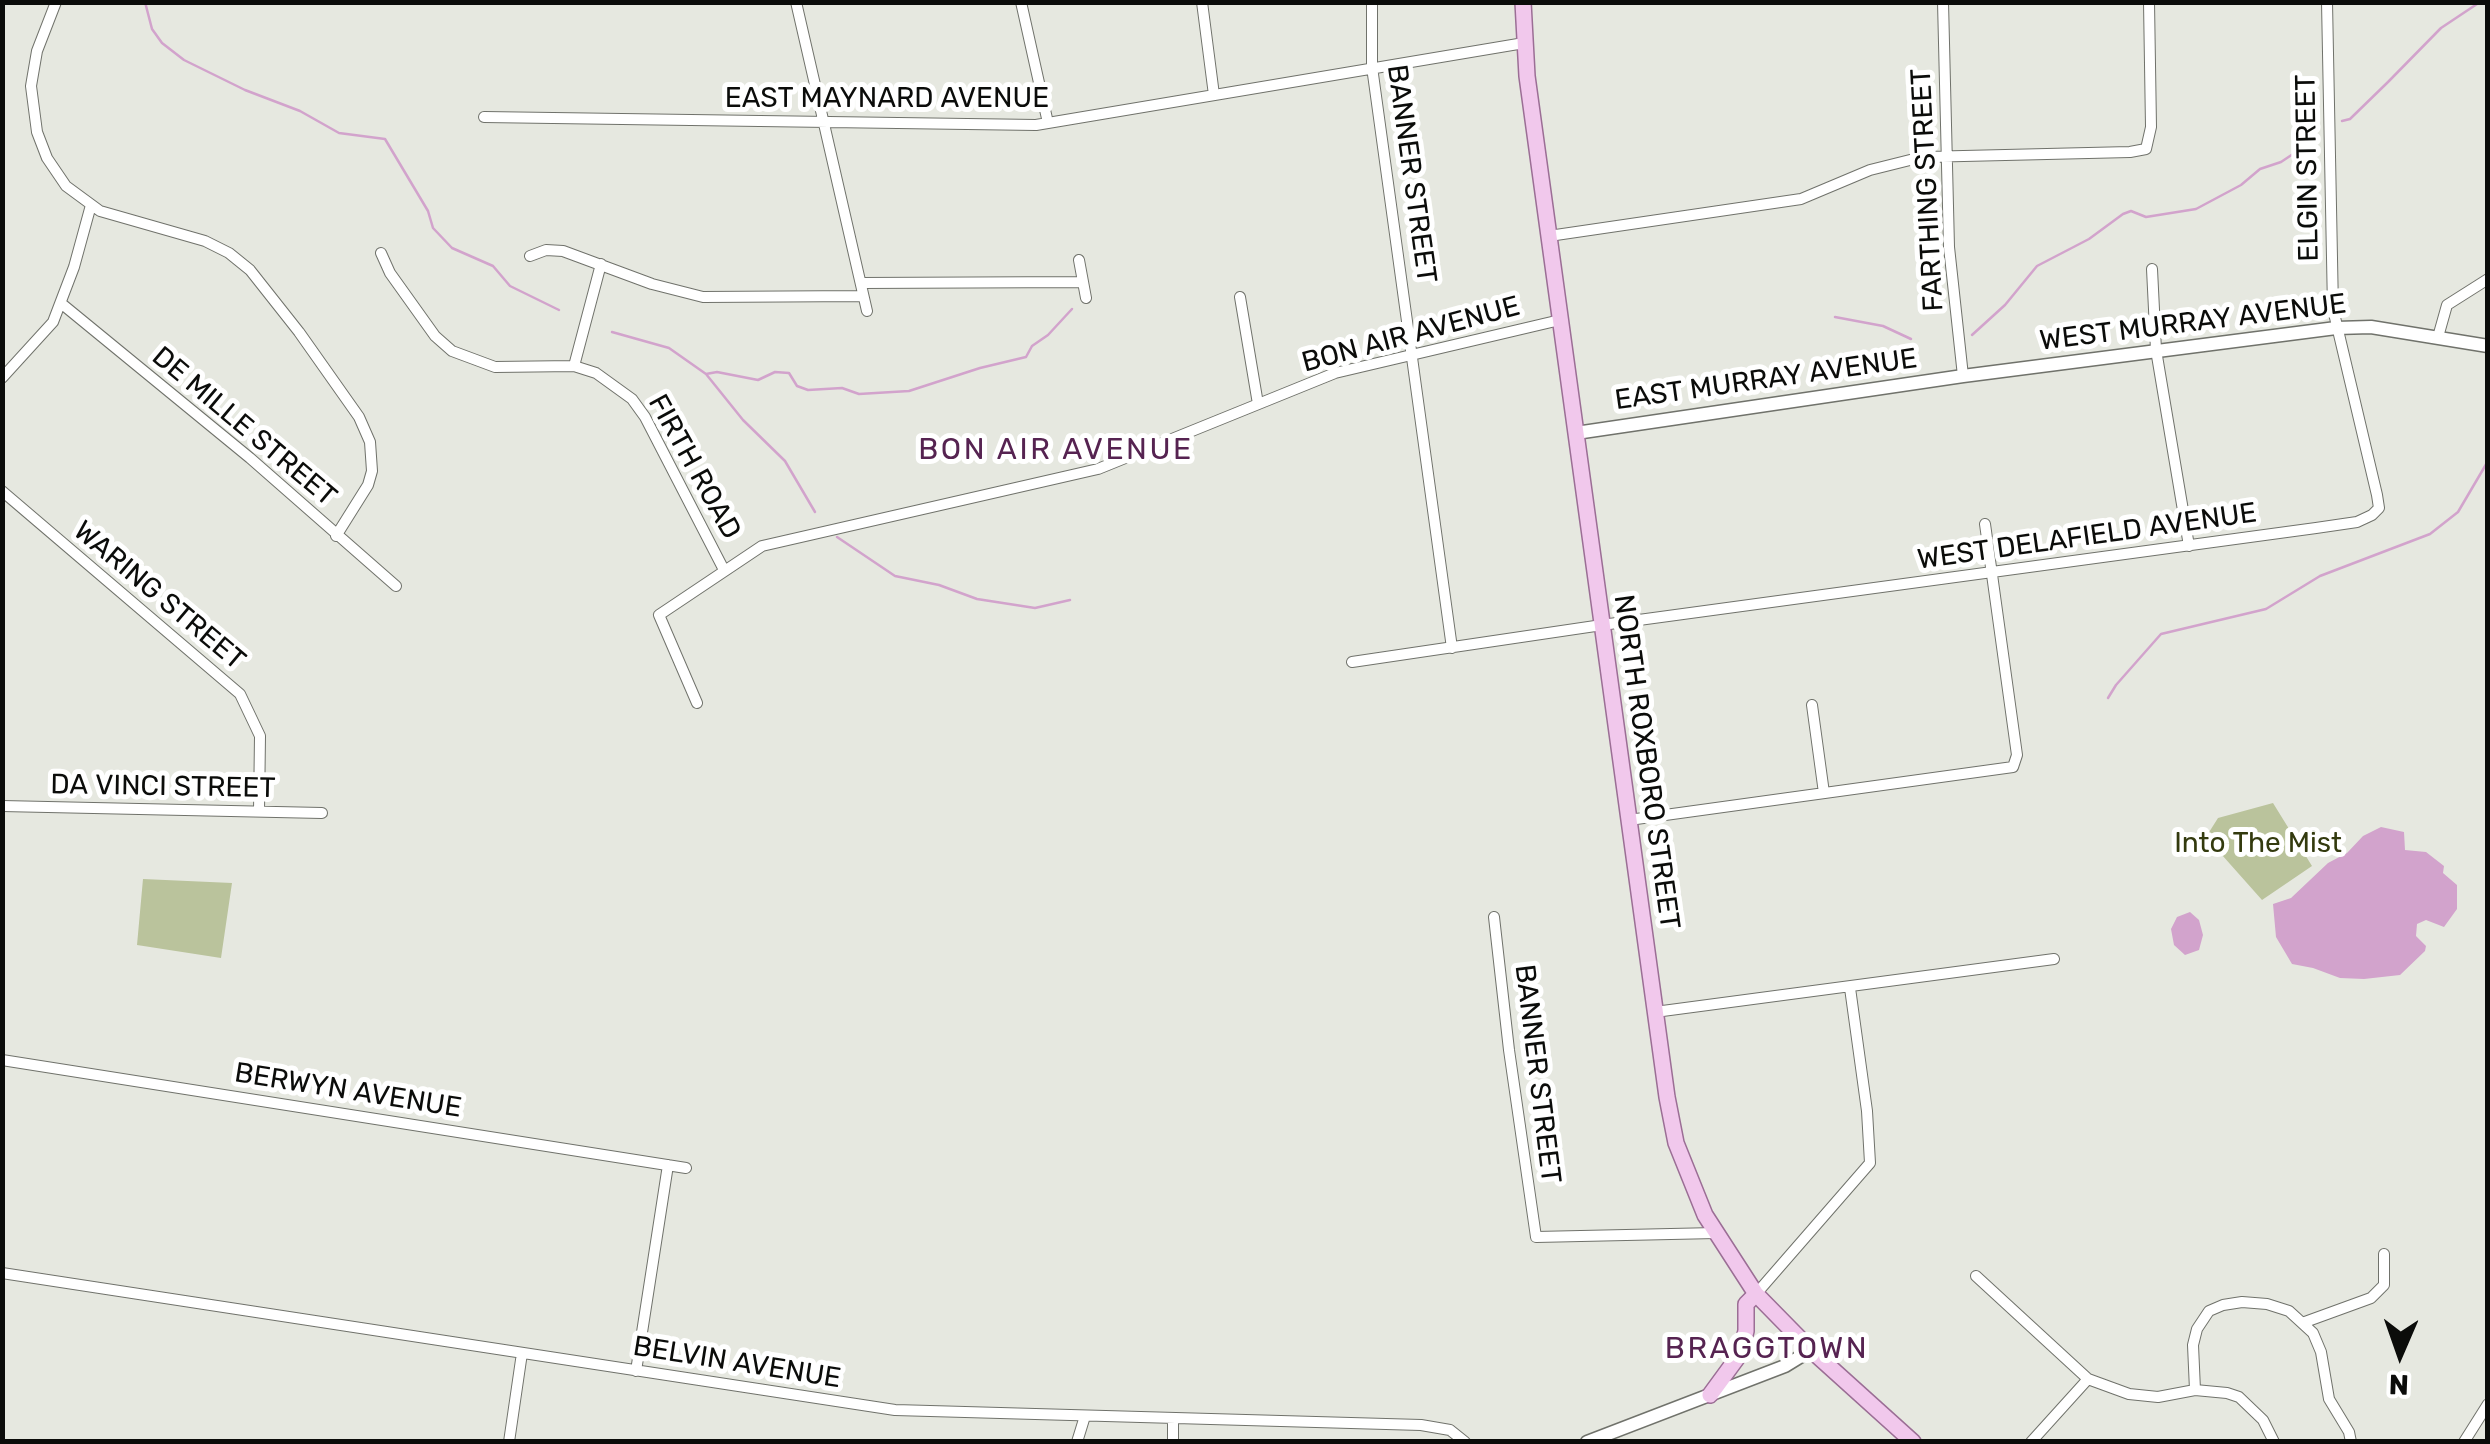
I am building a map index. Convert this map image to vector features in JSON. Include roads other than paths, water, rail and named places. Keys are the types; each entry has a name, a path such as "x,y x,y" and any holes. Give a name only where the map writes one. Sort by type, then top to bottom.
{"main road":[{"name":"NORTH ROXBORO STREET","path":"1523,2 1524,43 1560,320 1676,1143 1686,1175 1716,1233 1756,1294 1811,1350 1913,1442"},
{"path":"1710,1395 1740,1354 1746,1331 1746,1304 1756,1294"}],"street":[{"path":"56,2 34,62 33,113 39,140 53,169 66,186 90,205 124,220 205,242 229,253 250,270 299,332 359,417 370,442 372,471 368,485 336,536"},
{"path":"796,2 867,312"},
{"path":"1021,2 1048,123"},
{"path":"1202,2 1214,94"},
{"name":"BANNER STREET","path":"1372,2 1372,67 1452,648"},
{"name":"FARTHING STREET","path":"1943,2 1949,247 1963,376"},
{"path":"1549,236 1802,199 1870,170 1922,157 2138,151 2149,142 2151,126 2149,2"},
{"name":"ELGIN STREET","path":"2327,2 2333,309 2379,508"},
{"name":"EAST MAYNARD AVENUE","path":"484,117 973,126 1048,123 1524,43"},
{"path":"2,378 47,330 62,304 90,205"},
{"path":"530,256 553,250 703,297 863,296"},
{"name":"FIRTH ROAD","path":"381,253 390,273 435,336 452,351 495,367 574,366 596,373 632,399 724,570"},
{"path":"1079,260 1086,298"},
{"path":"574,366 601,264"},
{"path":"2152,269 2156,350 2188,546"},
{"path":"2438,337 2447,304 2488,279"},
{"path":"861,283 1083,282"},
{"path":"1240,298 1258,404"},
{"name":"DE MILLE STREET","path":"62,304 250,458 396,586"},
{"name":"BON AIR AVENUE","path":"697,703 659,615 770,543 1098,469 1335,373 1560,320"},
{"name":"WEST MURRAY AVENUE","path":"1963,376 2336,328 2371,327 2488,346"},
{"name":"EAST MURRAY AVENUE","path":"1576,432 1963,376"},
{"name":"WARING STREET","path":"2,492 240,694 260,736 259,811"},
{"name":"WEST DELAFIELD AVENUE","path":"1352,662 2357,522 2379,508"},
{"path":"1629,820 2013,767 2016,754 1986,524"},
{"path":"1812,706 1824,794"},
{"name":"DA VINCI STREET","path":"2,806 322,812"},
{"name":"BANNER STREET","path":"1494,917 1536,1236 1716,1233"},
{"path":"1655,1012 2054,959"},
{"path":"1756,1294 1870,1163 1867,1110 1850,988"},
{"name":"BERWYN AVENUE","path":"2,1060 686,1168"},
{"path":"636,1370 668,1165"},
{"path":"2305,1322 2371,1298 2384,1285 2384,1254"},
{"name":"BELVIN AVENUE","path":"2,1273 895,1410 1425,1425 1451,1430 1465,1442"},
{"path":"1976,1276 2088,1379 2128,1394 2158,1397 2194,1390 2227,1393 2239,1398 2263,1420 2274,1442"},
{"path":"2194,1390 2192,1345 2208,1311 2223,1305 2267,1304 2289,1311 2305,1322 2321,1352 2329,1399 2351,1442"},
{"path":"1587,1442 1792,1363 1811,1350"},
{"path":"510,1442 522,1353"},
{"path":"2030,1442 2088,1379"},
{"path":"2464,1442 2488,1404"},
{"path":"1077,1442 1084,1416"},
{"path":"1173,1418 1173,1442"}],"waterway":[{"path":"145,2 152,29 162,43 184,60 300,111 339,133 385,139 428,211 433,228 452,248 493,266 510,286 559,310"},
{"path":"2342,121 2350,119 2441,28 2480,2"},
{"path":"1972,335 2005,305 2037,266 2089,239 2123,214 2131,211 2146,217 2196,209 2314,140"},
{"path":"706,374 717,372 758,380 775,372 789,373 797,386 808,390 842,388 859,394 909,391 1026,357 1032,346 1072,309"},
{"path":"1835,317 1883,326 1911,339"},
{"path":"612,332 669,348 706,374 743,420 785,461 815,512"},
{"path":"2108,698 2161,634 2266,609 2320,576 2430,534 2458,512 2488,461"},
{"path":"837,537 895,576 939,585 977,599 1035,608 1070,600"}],"district":[{"name":"BON AIR AVENUE","path":"1056,450"},
{"name":"BRAGGTOWN","path":"1767,1349"}],"park label":[{"name":"Into The Mist","path":"2258,844"}]}
